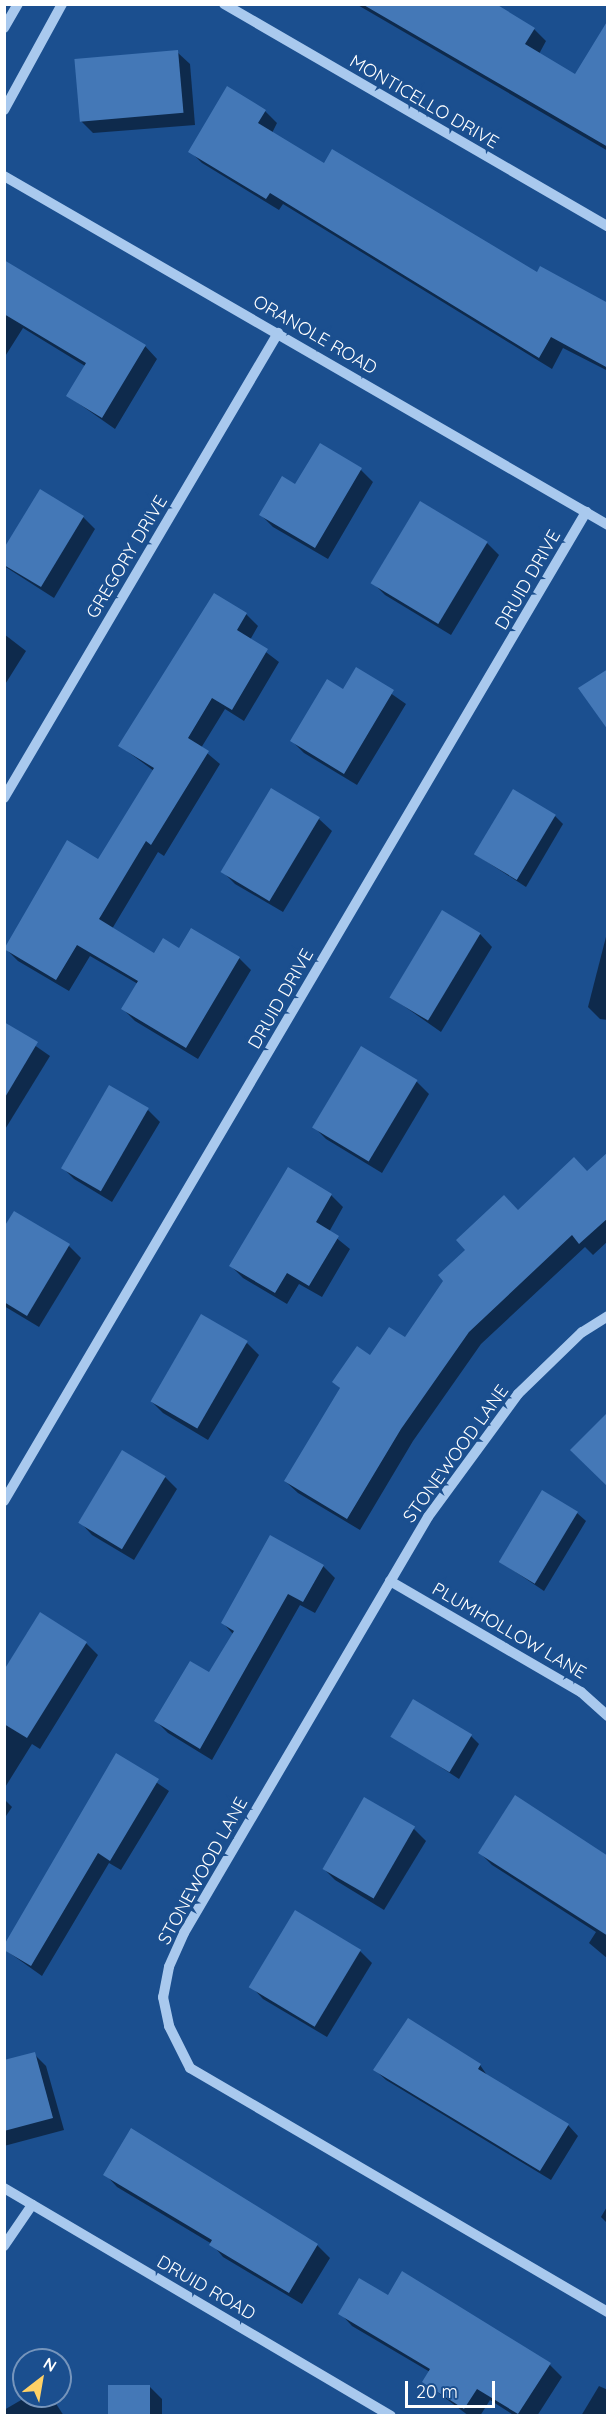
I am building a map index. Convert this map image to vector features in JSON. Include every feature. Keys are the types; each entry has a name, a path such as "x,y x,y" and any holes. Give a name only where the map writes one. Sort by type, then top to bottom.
{"street":[{"path":"4,28 18,4"},
{"path":"4,110 62,4"},
{"name":"MONTICELLO DRIVE","path":"224,4 608,227"},
{"name":"ORANOLE ROAD","path":"4,176 608,525"},
{"name":"GREGORY DRIVE","path":"4,798 278,333"},
{"name":"DRUID DRIVE","path":"4,1502 586,512"},
{"name":"STONEWOOD LANE","path":"608,1316 582,1332 518,1394 428,1517 184,1933 169,1967 164,1997 169,2026 190,2068 608,2312"},
{"name":"PLUMHOLLOW LANE","path":"390,1581 581,1692 608,1716"},
{"name":"DRUID ROAD","path":"4,2188 391,2415"},
{"path":"4,2246 32,2205"}],"building":[{"path":"362,4 496,4 535,28 525,44 575,74 608,20 608,147"},
{"path":"178,50 183,113 80,122 74,59"},
{"path":"227,86 266,110 258,123 324,163 332,149 537,272 540,266 608,303 608,368 551,337 539,358 270,193 266,199 188,152"},
{"path":"4,260 146,345 102,418 66,396 86,363 4,314"},
{"path":"320,443 362,468 315,548 259,515 282,476 295,484"},
{"path":"40,489 84,516 41,587 4,565 4,548"},
{"path":"420,501 488,542 438,624 371,583"},
{"path":"214,593 247,613 237,630 268,649 232,710 212,698 188,738 209,751 151,845 146,841 99,919 154,953 163,938 179,948 191,928 240,957 186,1048 121,1009 138,981 77,945 56,980 4,949 67,840 98,859 154,768 118,746"},
{"path":"356,667 394,690 344,774 290,741 327,679 343,689"},
{"path":"608,669 608,730 578,688"},
{"path":"271,788 320,817 269,901 221,872"},
{"path":"513,789 556,815 517,880 474,854"},
{"path":"442,910 481,933 428,1021 389,997"},
{"path":"4,1022 38,1042 4,1099"},
{"path":"361,1046 418,1080 369,1161 312,1127"},
{"path":"109,1085 149,1108 101,1191 61,1168"},
{"path":"608,1152 608,1218 579,1244 572,1235 469,1332 401,1429 347,1519 284,1481 340,1388 332,1382 357,1346 370,1355 389,1327 405,1337 443,1281 438,1275 465,1250 456,1240 504,1195 518,1210 574,1157 587,1171"},
{"path":"288,1167 332,1194 316,1222 339,1236 309,1286 287,1273 275,1293 229,1266"},
{"path":"14,1211 70,1244 27,1316 4,1302 4,1227"},
{"path":"201,1314 248,1341 197,1428 150,1401"},
{"path":"608,1412 608,1487 570,1450"},
{"path":"122,1450 166,1476 122,1549 78,1523"},
{"path":"542,1490 578,1512 535,1584 499,1562"},
{"path":"270,1535 324,1565 303,1602 288,1594 200,1749 154,1721 190,1661 209,1672 234,1631 221,1623"},
{"path":"40,1612 87,1642 27,1738 4,1724 4,1670"},
{"path":"413,1699 472,1735 449,1772 390,1737"},
{"path":"116,1753 159,1779 110,1861 98,1853 31,1966 4,1950 4,1945"},
{"path":"515,1795 608,1856 608,1936 478,1853"},
{"path":"364,1797 415,1826 374,1898 322,1869"},
{"path":"295,1910 361,1950 315,2027 249,1987"},
{"path":"408,2018 481,2064 478,2069 569,2124 540,2171 373,2070"},
{"path":"35,2052 53,2118 4,2131 4,2060"},
{"path":"131,2128 318,2244 289,2293 209,2245 212,2240 103,2175"},
{"path":"402,2271 551,2363 518,2414 477,2389 464,2409 422,2382 430,2369 338,2314 359,2278 388,2295"},
{"path":"108,2385 150,2385 150,2415 108,2415"}]}
